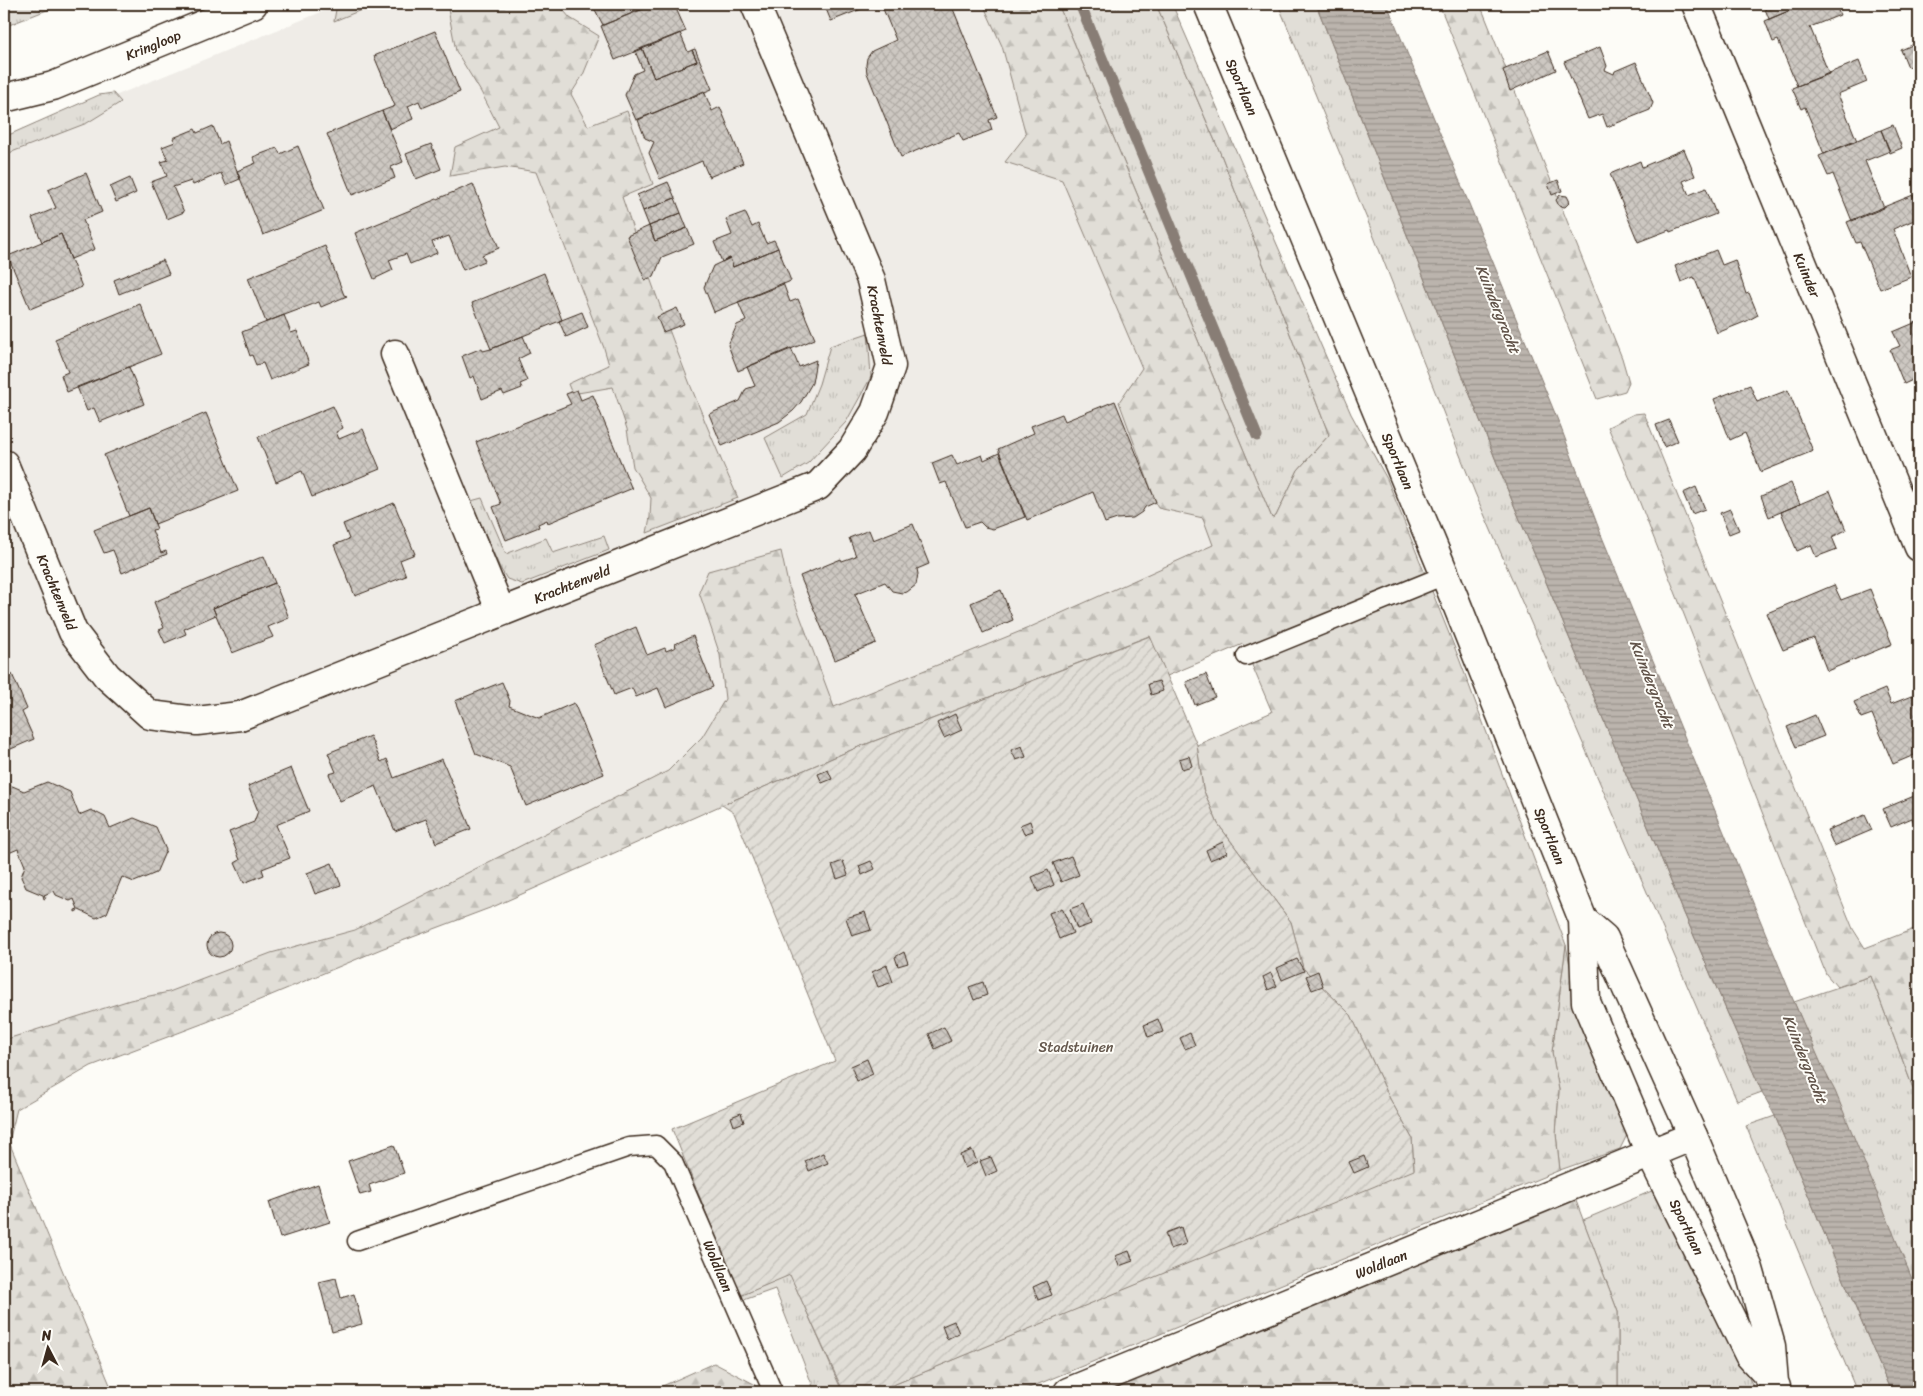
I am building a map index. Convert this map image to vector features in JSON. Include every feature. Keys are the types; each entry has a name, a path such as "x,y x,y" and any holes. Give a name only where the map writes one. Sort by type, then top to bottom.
{"street":[{"name":"Kringloop","path":"4,98 53,86 252,4"},
{"name":"Krachtenveld","path":"4,464 73,632 108,676 150,715 197,722 240,716 818,486 852,450 875,412 891,366 871,280 755,4"},
{"name":"Sportlaan","path":"1208,4 1445,575 1583,920 1586,1002 1650,1153 1749,1355 1776,1387"},
{"name":"Kuinder","path":"1696,4 1919,547"},
{"name":"Kringloop","path":"4,120 53,86"},
{"path":"396,354 502,612"},
{"name":"Sportlaan","path":"1583,920 1604,938 1694,1136 1749,1269 1771,1346 1776,1387"},
{"name":"Woldlaan","path":"1068,1392 1694,1136"}],"lane":[{"path":"1246,656 1445,575"},
{"name":"Woldlaan","path":"357,1240 629,1147 656,1145 673,1162 773,1392"}],"shaded area":[{"path":"341,4 1027,4 1255,567 449,893 17,1061 4,1028 4,141"}],"green space":[{"path":"4,4 62,4 4,27"},
{"path":"337,4 376,4 334,21"},
{"path":"447,4 558,4 570,18 599,36 583,75 571,94 588,126 627,111 653,184 622,197 676,349 738,498 647,533 651,498 633,467 627,429 613,387 572,394 568,384 609,365 536,172 505,167 450,176 455,147 499,127 481,92 456,51"},
{"path":"983,4 1058,4 1272,518 1276,516 1298,470 1329,435 1222,157 1156,4 1172,4 1351,414 1387,479 1460,661 1566,945 1552,1052 1559,1090 1556,1134 1560,1170 1019,1392 876,1392 1414,1169 1412,1138 1390,1099 1351,1015 1303,968 1291,922 1218,824 1203,789 1197,745 1272,712 1243,644 1167,676 1149,636 856,748 722,805 495,906 381,949 207,1022 91,1066 17,1109 9,1142 113,1392 4,1392 4,1040 130,1000 169,992 271,953 355,930 668,771 702,737 725,699 720,655 699,592 708,571 781,551 788,584 834,707 1026,629 1213,545 1203,518 1158,508 1119,402 1142,368 1062,180 1005,162 1026,135 1002,46"},
{"path":"1058,4 1156,4 1222,157 1329,435 1298,470 1276,516 1272,518"},
{"path":"1278,4 1316,4 1506,486 1684,913 1762,1092 1737,1101 1475,493 1367,219"},
{"path":"1439,4 1480,4 1622,358 1629,382 1625,391 1597,399"},
{"path":"113,93 121,102 87,123 4,155 4,137 99,95"},
{"path":"868,333 871,377 846,422 808,463 783,478 765,438 807,414 819,384 830,346"},
{"path":"1644,413 1853,929 1865,948 1919,927 1919,1104 1871,976 1837,987 1826,974 1636,493 1608,427 1634,414"},
{"path":"482,498 506,554 546,538 553,553 604,536 609,550 522,584 507,579 500,568 471,501"},
{"name":"Stadstuinen","path":"1150,636 1197,745 1203,789 1218,824 1291,922 1303,968 1351,1015 1390,1099 1412,1138 1414,1170 876,1392 843,1391 790,1275 740,1296 672,1129 835,1061 734,813 722,805 856,748"},
{"path":"1566,945 1581,1023 1629,1131 1620,1149 1560,1170 1556,1134 1559,1090 1552,1052"},
{"path":"1871,976 1919,1104 1919,1301 1794,1002"},
{"path":"1775,1116 1891,1392 1857,1392 1746,1126"},
{"path":"1654,1190 1756,1392 1618,1392 1618,1312 1583,1220"},
{"path":"1573,1193 1618,1312 1618,1392 1094,1392"},
{"path":"790,1274 842,1391 850,1392 815,1392 775,1289 741,1301 740,1296"},
{"path":"714,1363 754,1384 757,1392 649,1392"}],"water":[{"name":"Kuindergracht","path":"1316,4 1387,4 1561,428 1602,537 1794,1002 1835,1091 1919,1296 1919,1392 1891,1392 1775,1116 1762,1092 1684,913 1506,486"}],"building":[{"path":"592,4 649,4 650,6 603,25"},
{"path":"655,4 674,4 686,31 615,60 601,26"},
{"path":"824,4 874,4 831,21"},
{"path":"881,4 951,4 997,117 989,120 992,130 963,141 959,133 901,157 867,73 867,58 872,51 896,40"},
{"path":"1763,4 1801,4 1801,6 1769,19"},
{"path":"1805,4 1835,4 1840,15 1810,27 1829,74 1797,86 1778,40 1773,42 1765,21"},
{"path":"435,31 460,92 422,108 419,101 408,106 413,119 390,129 382,111 395,106 374,56"},
{"path":"680,33 688,52 692,50 697,61 654,78 642,48"},
{"path":"1919,42 1919,63 1908,67 1901,50"},
{"path":"1600,47 1607,66 1605,70 1614,74 1615,71 1636,62 1653,103 1650,110 1607,127 1602,114 1588,119 1564,62"},
{"path":"642,48 654,78 697,61 692,50 695,49 712,89 636,120 625,95 634,74 643,70 635,51"},
{"path":"1548,51 1556,70 1510,91 1503,70"},
{"path":"1859,61 1867,82 1838,94 1857,141 1824,154 1805,107 1801,109 1792,88"},
{"path":"704,91 712,111 720,107 743,163 709,177 702,161 660,179 649,153 654,142 645,138 638,120"},
{"path":"382,111 403,162 391,167 395,178 352,195 327,134"},
{"path":"1893,125 1902,148 1890,153 1881,130"},
{"path":"213,126 220,144 226,141 240,179 226,185 221,173 193,185 191,181 173,187 184,212 167,219 151,182 167,176 161,162 168,160 162,147 175,142 173,138 195,129 197,133"},
{"path":"1881,130 1890,151 1865,161 1884,208 1852,221 1833,174 1828,176 1819,156"},
{"path":"431,144 441,169 416,179 406,154"},
{"path":"298,146 324,210 263,235 237,171 256,163 253,157 277,148 280,154"},
{"path":"1684,149 1695,176 1683,181 1689,195 1706,188 1716,214 1638,242 1610,174 1640,161 1642,167"},
{"path":"86,173 102,212 83,220 95,249 71,259 61,234 42,242 32,218 56,208 48,190"},
{"path":"130,178 136,193 116,202 110,187"},
{"path":"1558,180 1562,191 1552,195 1548,184"},
{"path":"668,182 675,198 643,211 637,195"},
{"path":"473,184 499,248 482,255 485,261 463,270 449,236 432,242 437,253 410,264 406,254 389,260 393,270 374,279 355,233"},
{"path":"1560,195 1567,196 1570,202 1565,207 1559,206 1556,200"},
{"path":"1913,195 1919,210 1919,218 1893,229 1911,277 1880,289 1860,242 1856,243 1847,222"},
{"path":"675,198 681,213 649,226 643,211"},
{"path":"745,212 752,227 758,224 766,243 774,240 778,248 733,267 730,258 722,262 714,242 732,235 726,219"},
{"path":"681,213 687,228 655,241 649,226"},
{"path":"649,226 655,241 687,228 694,244 662,257 654,276 645,280 627,236"},
{"path":"61,234 82,287 30,309 8,256"},
{"path":"325,246 344,295 347,296 321,307 319,302 266,322 248,278"},
{"path":"778,248 791,281 714,312 704,287 713,266 730,258 733,267"},
{"path":"1716,250 1722,265 1735,260 1746,294 1749,293 1758,315 1717,333 1694,277 1681,282 1675,266"},
{"path":"163,260 169,274 119,294 114,280"},
{"path":"544,273 562,320 491,349 472,303"},
{"path":"783,283 790,302 798,299 815,339 738,371 728,345 737,325 746,321 738,302"},
{"path":"140,304 161,354 67,392 61,375 68,372 55,339"},
{"path":"677,308 684,324 663,332 657,317"},
{"path":"582,312 588,327 566,337 559,321"},
{"path":"284,315 291,333 297,331 309,364 270,380 263,363 256,365 252,355 250,356 242,332"},
{"path":"1919,321 1919,377 1904,384 1890,350 1900,346 1893,332"},
{"path":"523,336 530,353 518,359 527,381 520,384 522,388 504,395 502,391 482,399 474,376 470,378 462,356 482,348 483,351 491,349"},
{"path":"791,348 799,367 816,360 812,383 801,402 779,422 722,446 709,414 740,401 746,389 755,386 747,367"},
{"path":"129,367 144,404 100,422 94,408 87,411 77,387"},
{"path":"1750,385 1757,402 1788,390 1813,451 1761,472 1745,433 1730,440 1714,399"},
{"path":"577,390 581,400 593,395 633,488 548,523 547,520 538,524 539,527 506,540 493,507 501,504 476,442 571,404 566,394"},
{"path":"1115,401 1156,502 1145,507 1142,512 1133,518 1117,519 1105,523 1093,492 1027,520 998,449 1034,433 1031,426 1062,414 1065,421"},
{"path":"333,406 343,428 336,432 339,439 363,429 380,469 312,497 302,471 276,482 258,437"},
{"path":"206,413 238,491 155,524 149,508 129,516 104,455"},
{"path":"1669,420 1678,441 1664,447 1656,425"},
{"path":"999,453 1025,517 993,529 985,527 980,522 965,527 946,482 940,484 932,463 952,455 957,465 982,455 984,460"},
{"path":"1791,483 1800,504 1769,517 1761,496"},
{"path":"1696,487 1705,509 1692,514 1683,493"},
{"path":"1830,491 1846,530 1832,537 1837,549 1816,557 1811,545 1797,551 1781,512"},
{"path":"394,503 415,554 400,560 406,576 355,596 334,545 349,539 343,524"},
{"path":"149,508 157,529 152,530 161,553 166,551 167,554 122,573 113,550 104,553 94,530"},
{"path":"1730,509 1739,530 1729,534 1720,513"},
{"path":"913,524 929,564 917,569 916,585 907,592 892,591 885,582 855,594 876,643 835,660 800,576 841,559 842,561 856,556 849,538 869,530 873,540"},
{"path":"264,556 275,583 213,608 216,615 184,629 186,634 165,643 159,630 164,628 154,602"},
{"path":"275,583 289,618 268,627 273,637 232,653 213,608"},
{"path":"1834,585 1841,600 1870,589 1892,644 1827,671 1814,638 1783,650 1767,613"},
{"path":"1001,590 1013,620 983,633 971,603"},
{"path":"636,627 647,655 665,648 666,651 676,647 675,644 693,636 713,687 666,707 658,688 636,697 632,688 614,695 594,645"},
{"path":"12,674 27,709 22,712 34,739 4,752 4,677"},
{"path":"1206,674 1215,697 1195,705 1186,682"},
{"path":"1159,681 1163,691 1151,695 1148,684"},
{"path":"502,682 510,701 509,706 539,718 574,703 604,774 526,806 510,767 476,754 455,701"},
{"path":"1885,689 1891,704 1914,695 1919,709 1919,753 1893,764 1872,714 1861,718 1854,702"},
{"path":"955,714 962,730 944,738 937,723"},
{"path":"1815,715 1824,736 1796,747 1787,727"},
{"path":"370,736 381,762 387,759 394,778 442,759 471,829 436,843 426,819 395,831 376,786 340,801 329,774 336,772 328,753"},
{"path":"1022,746 1026,757 1016,760 1011,750"},
{"path":"1189,756 1192,766 1182,769 1179,759"},
{"path":"291,768 309,811 276,825 290,858 262,869 264,875 244,883 235,863 240,860 229,832 254,822 258,811 248,786"},
{"path":"828,770 832,779 822,783 818,774"},
{"path":"47,782 70,792 79,815 91,810 105,817 110,828 134,818 156,827 166,850 156,873 134,882 122,877 107,913 96,918 79,910 75,912 78,909 74,899 70,901 56,895 54,891 44,895 46,898 44,899 43,895 26,888 21,877 25,866 18,849 4,855 4,787 10,785 24,791"},
{"path":"1919,794 1919,837 1912,818 1891,827 1883,809"},
{"path":"1865,815 1872,830 1834,846 1827,830"},
{"path":"1030,821 1033,831 1024,834 1020,825"},
{"path":"1223,842 1227,853 1210,860 1206,850"},
{"path":"1071,856 1079,875 1061,882 1053,863"},
{"path":"843,861 848,875 837,879 832,865"},
{"path":"871,861 875,869 862,875 859,866"},
{"path":"332,863 341,885 315,894 307,873"},
{"path":"1048,870 1054,885 1038,892 1032,877"},
{"path":"1083,904 1091,924 1077,929 1070,909"},
{"path":"1062,908 1073,933 1059,939 1049,913"},
{"path":"865,912 871,930 852,936 846,918"},
{"path":"219,933 224,934 230,940 230,950 224,956 219,957 214,956 208,950 207,945 208,940 214,934"},
{"path":"904,952 908,963 898,966 895,957"},
{"path":"1297,959 1304,971 1282,980 1277,968"},
{"path":"887,965 893,982 878,987 872,972"},
{"path":"1318,971 1323,986 1312,990 1306,976"},
{"path":"1271,973 1277,986 1268,990 1263,977"},
{"path":"983,982 987,995 974,1000 969,987"},
{"path":"1158,1019 1163,1032 1148,1037 1144,1025"},
{"path":"944,1027 951,1041 935,1049 929,1034"},
{"path":"1190,1033 1195,1045 1185,1049 1180,1038"},
{"path":"867,1059 873,1074 857,1081 851,1066"},
{"path":"741,1113 744,1122 734,1126 731,1117"},
{"path":"394,1145 404,1173 369,1185 371,1192 360,1195 348,1161"},
{"path":"972,1150 977,1162 965,1168 960,1155"},
{"path":"823,1153 828,1163 809,1171 805,1161"},
{"path":"1364,1156 1368,1167 1354,1173 1349,1162"},
{"path":"991,1157 997,1171 986,1176 980,1161"},
{"path":"318,1184 330,1222 280,1238 269,1202"},
{"path":"1181,1227 1186,1244 1170,1249 1165,1233"},
{"path":"1129,1251 1133,1261 1119,1266 1115,1256"},
{"path":"336,1278 341,1298 354,1294 362,1324 332,1332 319,1282"},
{"path":"1046,1281 1052,1295 1038,1300 1033,1287"},
{"path":"954,1321 959,1333 947,1339 942,1326"}],"waterway":[{"path":"1080,4 1257,436"}]}
